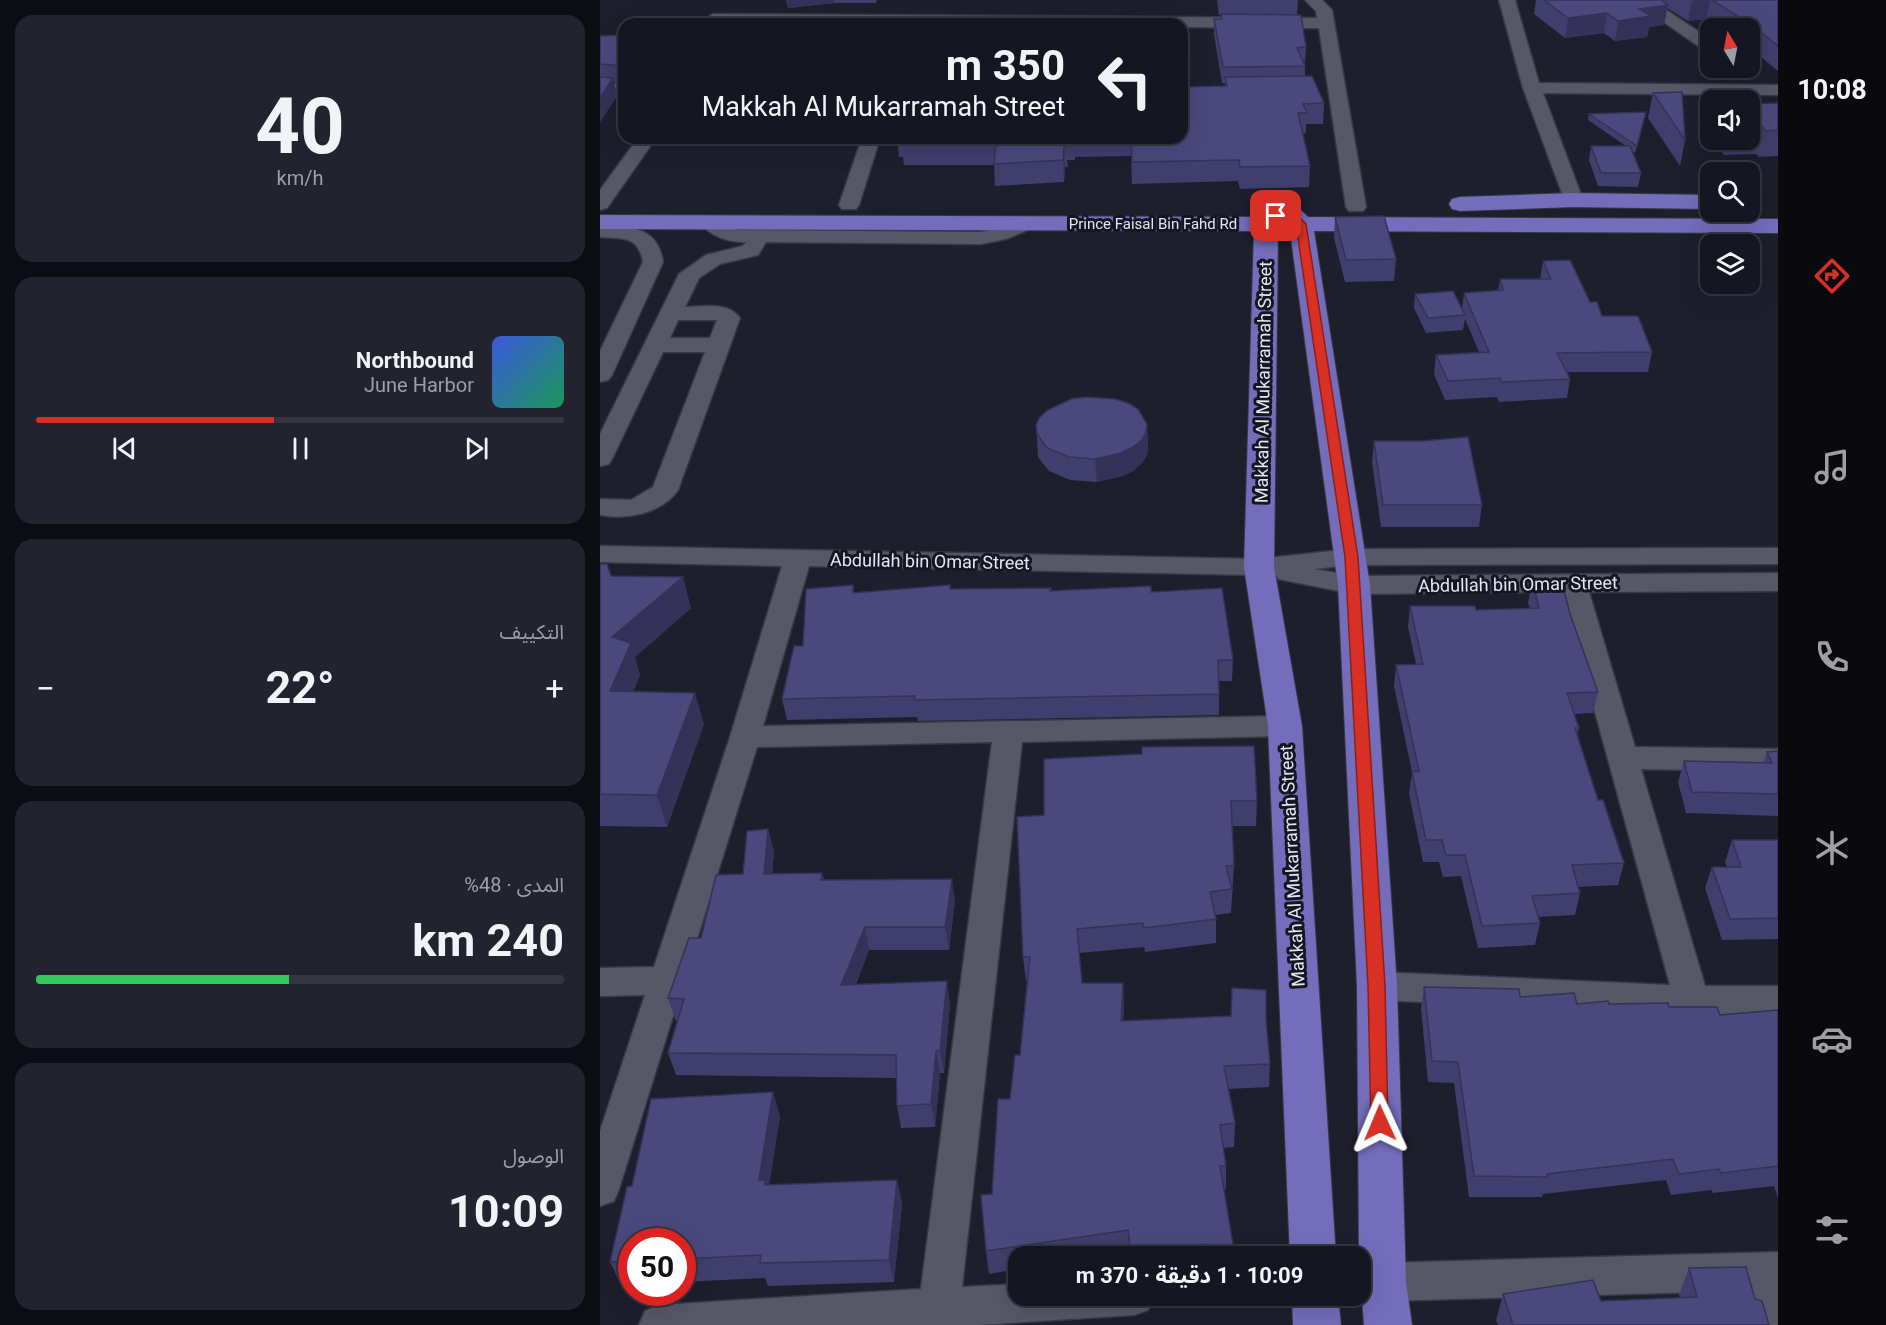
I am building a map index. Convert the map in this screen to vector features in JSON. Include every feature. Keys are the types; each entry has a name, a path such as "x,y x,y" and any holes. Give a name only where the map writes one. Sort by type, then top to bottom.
{"main road":[{"name":"Prince Faisal Bin Fahd Rd","path":"600,222 1028,224 1284,219 1356,207 1573,200 1700,202"},
{"name":"Prince Faisal Bin Fahd Rd","path":"600,204 849,205 1284,219 1778,226"},
{"name":"Makkah Al Mukarramah Street","path":"1284,219 1259,567 1285,726 1312,1246"},
{"path":"1284,219 1353,571 1377,986 1383,1282 1388,1325"},
{"path":"1316,1306 1317,1325"}],"street":[{"path":"714,18 722,0"},
{"path":"908,18 914,0"},
{"path":"1313,0 1324,10 1329,89 1356,207"},
{"path":"1507,0 1532,88 1573,200"},
{"path":"1640,0 1700,39"},
{"path":"1143,18 1202,17 1326,23"},
{"path":"1759,78 1777,90"},
{"path":"600,88 618,89"},
{"path":"1532,88 1777,90"},
{"path":"600,204 643,144"},
{"path":"849,205 869,144"},
{"path":"710,222 726,233 760,236 981,238 999,236 1028,224"},
{"path":"600,231 638,235 649,243 653,262 600,375"},
{"path":"600,459 690,274 713,259 751,251 760,236"},
{"path":"600,507 635,507 658,498 665,490 729,318 722,313 671,314"},
{"path":"656,345 718,345"},
{"name":"Abdullah bin Omar Street","path":"600,554 1259,567 1573,583 1778,582"},
{"name":"Abdullah bin Omar Street","path":"1353,571 1778,556"},
{"path":"600,1189 745,737 798,558"},
{"path":"1573,583 1625,758 1692,1000"},
{"path":"745,737 1285,726"},
{"path":"939,1308 1008,731"},
{"path":"1625,758 1778,760"},
{"path":"600,982 667,981"},
{"path":"1377,986 1692,1000 1778,1000"},
{"path":"1383,1282 1764,1271 1766,1325"},
{"path":"660,1325 1008,1304"}],"building":[{"path":"1544,0 1661,0 1668,5 1639,9 1651,16 1618,21 1607,13 1568,18"},
{"path":"1712,0 1778,0 1778,46 1760,32 1760,18 1740,18"},
{"path":"1221,14 1301,15 1306,47 1297,48 1305,66 1223,67 1214,19 1222,19"},
{"path":"618,35 618,66 600,64 600,36"},
{"path":"1312,76 1324,103 1303,104 1307,113 1298,113 1310,166 1240,167 1239,160 1132,162 1131,144 1188,144 1188,87 1227,86 1225,77"},
{"path":"600,77 613,78 600,98"},
{"path":"1682,92 1685,140 1653,93"},
{"path":"1778,103 1778,130 1765,131 1763,127 1760,127 1760,104"},
{"path":"1646,112 1637,146 1589,114"},
{"path":"996,144 1066,144 1067,146 1064,146 1063,160 994,164"},
{"path":"1591,146 1630,146 1641,173 1601,173"},
{"path":"1384,216 1396,259 1346,260 1335,217"},
{"path":"1570,260 1590,302 1597,302 1602,316 1638,316 1652,352 1557,353 1570,379 1502,382 1500,378 1448,381 1436,355 1489,352 1464,293 1503,290 1500,279 1551,279 1543,261"},
{"path":"1453,291 1465,315 1428,318 1415,294"},
{"path":"1086,397 1115,399 1138,409 1147,424 1142,440 1121,453 1095,459 1069,457 1047,448 1037,434 1036,425 1040,417 1048,410 1071,399"},
{"path":"1468,437 1482,505 1383,505 1374,441 1421,441"},
{"path":"600,564 607,564 611,576 683,577 612,637 631,643 610,691 695,693 657,795 600,794"},
{"path":"1532,581 1562,582 1570,614 1598,692 1567,693 1579,728 1575,728 1598,800 1603,800 1624,863 1572,865 1580,893 1532,896 1540,923 1482,926 1465,855 1446,855 1442,840 1426,840 1412,772 1419,771 1396,665 1423,664 1410,606 1475,606 1476,610 1539,608"},
{"path":"853,585 853,593 950,585 950,589 1051,588 1050,591 1151,586 1151,592 1222,588 1233,660 1218,660 1219,694 914,700 915,696 782,699 794,646 803,646 806,589"},
{"path":"1254,746 1257,801 1231,801 1234,866 1226,866 1232,889 1210,892 1216,919 1144,928 1143,923 1077,929 1082,983 1123,983 1121,1021 1231,1016 1232,988 1266,990 1270,1064 1224,1066 1235,1123 1220,1125 1226,1166 1220,1166 1233,1246 1206,1246 1206,1244 1130,1246 1128,1230 986,1251 981,1195 992,1194 998,1099 1010,1099 1015,1055 1020,1055 1030,957 1023,957 1017,817 1044,815 1044,759 1142,754 1142,747"},
{"path":"1778,751 1778,794 1692,792 1684,761 1772,763 1767,752"},
{"path":"768,829 764,874 822,873 821,880 952,879 945,927 865,927 841,985 947,981 940,1051 936,1051 931,1104 897,1106 896,1055 668,1053 684,999 668,998 689,938 701,938 716,875 743,874 747,831"},
{"path":"1732,840 1778,840 1778,918 1730,919 1712,867 1741,867"},
{"path":"1424,987 1519,989 1520,997 1574,993 1577,1004 1608,1001 1609,1004 1668,1003 1669,1007 1717,1007 1720,1015 1778,1010 1778,1166 1721,1173 1719,1169 1679,1174 1673,1159 1547,1174 1547,1177 1474,1176 1458,1062 1432,1061"},
{"path":"773,1092 759,1180 765,1180 765,1185 897,1180 889,1260 760,1263 761,1255 696,1258 696,1228 618,1228 618,1262 610,1262 627,1187 632,1186 651,1099"},
{"path":"1746,1267 1755,1299 1762,1301 1769,1325 1513,1325 1503,1294 1593,1280 1601,1301 1697,1297 1689,1268"}],"route":[{"path":"1276,216 1286,209 1301,224 1351,557 1377,986 1380,1123"}]}
